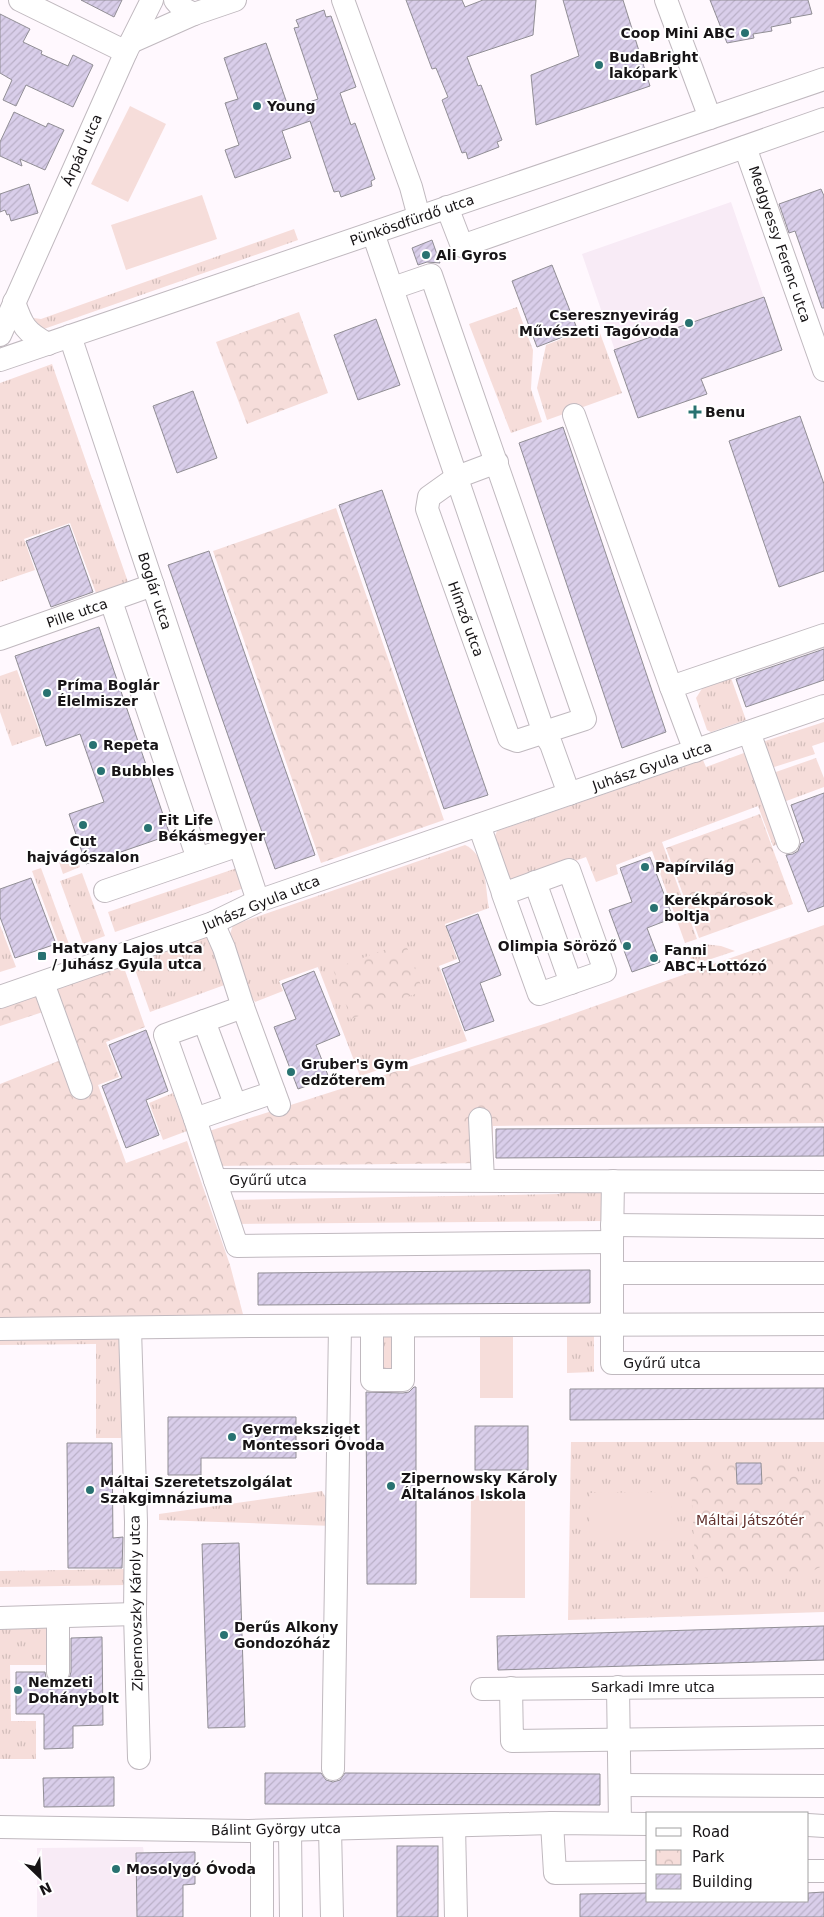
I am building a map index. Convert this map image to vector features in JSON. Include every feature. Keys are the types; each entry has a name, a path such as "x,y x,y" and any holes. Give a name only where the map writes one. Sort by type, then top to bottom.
{"street":[{"path":"20,0 128,47 194,14 235,0"},
{"name":"Árpád utca","path":"0,335 128,47 152,0"},
{"path":"174,0 182,8 194,14"},
{"path":"343,0 411,187 419,217"},
{"path":"666,0 710,118"},
{"name":"Pünkösdfürdő utca","path":"0,360 824,79"},
{"path":"447,208 462,246 824,119"},
{"name":"Medgyessy Ferenc utca","path":"745,147 824,370"},
{"path":"373,233 544,732 551,744 569,794"},
{"name":"Hímző utca","path":"393,288 431,275 496,462 585,719 517,742 509,738 427,509 429,497 457,477 496,462"},
{"path":"14,302 21,322 33,336 48,344"},
{"name":"Boglár utca","path":"70,336 258,901"},
{"path":"574,415 695,751"},
{"name":"Pille utca","path":"0,639 153,585"},
{"path":"111,601 198,860"},
{"path":"671,687 824,635"},
{"name":"Juhász Gyula utca","path":"0,997 212,923 258,901 824,706"},
{"path":"749,732 788,842"},
{"path":"479,825 503,894 540,994 605,970 569,870 503,894"},
{"path":"105,891 240,846"},
{"path":"535,882 572,983"},
{"path":"195,1119 235,1104 276,1098 224,948 212,923"},
{"path":"43,983 82,1088"},
{"path":"215,1180 166,1035 243,1007"},
{"path":"204,1021 235,1104"},
{"path":"480,1119 483,1180"},
{"name":"Gyűrű utca","path":"612,1233 237,1246 215,1180 824,1182"},
{"path":"612,1324 613,1181"},
{"path":"612,1233 824,1227"},
{"path":"612,1273 824,1273"},
{"name":"Gyűrű utca","path":"612,1324 612,1363 824,1363"},
{"path":"0,1329 824,1324"},
{"path":"333,1769 340,1326"},
{"path":"372,1326 372,1380 403,1380 403,1326"},
{"name":"Zipernovszky Károly utca","path":"130,1329 133,1484 136,1522 139,1758"},
{"path":"0,1618 136,1614"},
{"path":"58,1617 58,1672"},
{"name":"Sarkadi Imre utca","path":"482,1689 824,1686"},
{"path":"618,1687 620,1823"},
{"path":"512,1688 512,1741 824,1737"},
{"path":"620,1785 824,1786"},
{"path":"552,1823 555,1873 646,1872"},
{"name":"Bálint György utca","path":"0,1827 262,1831 552,1823 646,1824"},
{"path":"809,1825 824,1826"},
{"path":"454,1826 456,1917"},
{"path":"330,1829 332,1917"},
{"path":"290,1830 291,1917"},
{"path":"262,1831 262,1917"},
{"path":"809,1871 824,1871"}],"shaded area":[{"name":"Cseresznyevirág Művészeti Tagóvoda","path":"731,202 782,350 750,361 697,365 707,394 677,405 667,377 657,380 667,408 638,418 582,254"},
{"name":"Mosolygó Óvoda","path":"143,1847 144,1853 195,1852 195,1884 179,1885 179,1900 183,1900 183,1917 37,1917 37,1848"}],"green space":[{"path":"130,106 166,124 128,202 91,184"},
{"path":"202,195 217,239 126,270 111,225"},
{"path":"294,229 298,240 41,330 26,317 41,319"},
{"path":"517,307 533,350 531,389 542,422 511,433 469,324"},
{"path":"299,312 328,393 247,424 216,342"},
{"path":"597,325 622,393 547,420 537,388 546,345"},
{"path":"52,364 128,582 96,593 70,523 24,539 35,570 0,582 0,383"},
{"path":"336,508 444,820 321,863 213,551"},
{"path":"17,670 41,736 12,746 0,712 0,676"},
{"path":"730,675 746,720 711,732 707,730 696,698 705,684"},
{"path":"824,722 824,742 812,746 815,754 768,769 759,743"},
{"path":"752,750 786,841 773,846 758,806 662,842 697,939 685,943 652,851 616,865 618,874 596,882 586,857 507,886 494,838 497,831 703,760 706,767"},
{"path":"816,758 824,778 824,787 781,803 770,774"},
{"path":"760,814 793,904 699,938 666,848"},
{"path":"465,845 472,850 481,864 484,872 489,908 445,924 457,959 439,966 467,1041 360,1076 318,967 279,981 283,991 255,1002 246,990 230,934 233,925"},
{"path":"75,852 80,867 63,874 58,859"},
{"path":"41,868 70,947 61,950 32,871"},
{"path":"237,868 244,888 115,932 108,912"},
{"path":"82,873 105,936 83,944 60,881"},
{"path":"0,925 16,967 0,972"},
{"path":"824,925 824,1123 493,1126 493,1163 216,1166 206,1132 547,1023"},
{"path":"210,931 230,983 150,1012 131,958"},
{"path":"405,942 423,991 351,1019 333,969"},
{"path":"703,944 721,946 735,951 693,965 687,948"},
{"path":"122,962 145,1027 106,1042 119,1077 98,1085 126,1163 187,1141 230,1265 244,1318 0,1322 0,1084 66,1058 49,1010 0,1026 0,1007"},
{"path":"173,1093 187,1131 163,1140 149,1103"},
{"path":"603,1184 608,1221 235,1224 227,1200 559,1194 573,1185"},
{"path":"594,1326 594,1372 567,1373 567,1327"},
{"path":"375,1328 401,1328 401,1375 375,1375"},
{"path":"0,1330 121,1332 121,1438 96,1438 96,1344 0,1345"},
{"path":"480,1335 513,1335 513,1398 480,1398"},
{"path":"571,1442 824,1442 824,1612 568,1620"},
{"name":"Máltai Játszótér","path":"736,1463 783,1464 824,1493 824,1565 805,1575 696,1578 690,1465"},
{"path":"322,1491 327,1500 333,1526 159,1520 159,1514"},
{"path":"671,1492 672,1540 589,1541 590,1493"},
{"path":"525,1495 525,1598 470,1598 471,1496"},
{"path":"127,1569 127,1585 0,1587 0,1571"},
{"path":"0,1628 46,1628 46,1665 10,1665 11,1721 36,1721 36,1759 0,1759"}],"building":[{"path":"81,0 122,0 114,17"},
{"path":"406,0 462,0 465,7 483,0 536,0 533,35 467,57 478,86 481,85 502,140 497,142 499,147 468,159 466,152 462,153 442,100 448,97 436,68 432,69"},
{"name":"BudaBright lakópark","path":"563,0 623,0 650,86 536,125 531,75 579,56"},
{"path":"710,0 808,0 812,14 790,18 791,23 771,27 772,31 753,34 754,38 727,43"},
{"name":"Young","path":"324,10 326,17 331,16 356,87 340,93 351,125 355,123 375,179 371,181 372,186 341,197 339,191 334,192 310,121 282,131 291,158 235,178 225,150 239,145 225,103 238,99 224,58 266,43 289,109 318,99 294,28 299,27 296,20"},
{"path":"0,14 30,29 23,42 42,51 41,54 68,66 73,55 93,65 73,107 26,85 16,106 3,100 12,80 0,73"},
{"path":"14,112 46,127 48,123 64,130 45,170 20,159 22,166 0,156 0,142"},
{"path":"29,184 38,213 11,221 9,214 7,215 5,210 0,212 0,194"},
{"path":"821,189 824,196 824,308 822,308 795,231 789,233 779,204"},
{"name":"Ali Gyros","path":"432,240 440,263 427,262 418,265 412,248"},
{"path":"552,265 578,331 537,347 512,281"},
{"path":"764,297 782,350 701,379 707,394 638,418 614,350"},
{"path":"376,319 400,385 358,400 334,335"},
{"path":"193,391 217,458 177,473 153,406"},
{"path":"800,416 824,484 824,571 779,587 729,441"},
{"path":"563,427 666,732 622,748 519,443"},
{"path":"382,490 488,795 444,809 339,505"},
{"path":"69,525 93,592 51,607 26,541"},
{"path":"209,551 315,855 275,869 168,565"},
{"path":"99,627 170,835 86,864 69,814 104,802 80,734 46,746 15,656"},
{"path":"824,649 824,680 746,707 736,679"},
{"path":"824,793 824,906 808,912 786,855 798,851 801,843 804,842 791,805"},
{"path":"650,857 673,918 647,928 660,962 632,972 609,910 632,902 620,868"},
{"path":"31,878 56,944 15,958 0,917 0,889"},
{"path":"478,914 501,975 480,983 494,1021 465,1031 442,969 460,962 446,926"},
{"path":"314,971 340,1035 316,1045 329,1078 298,1089 274,1027 296,1019 282,984"},
{"path":"146,1030 168,1091 146,1100 159,1135 126,1148 102,1086 122,1078 109,1045"},
{"path":"824,1127 824,1156 496,1158 496,1129"},
{"path":"590,1270 590,1303 258,1305 258,1273"},
{"name":"Zipernowsky Károly Általános Iskola","path":"416,1387 416,1584 367,1584 366,1392 403,1393 409,1392"},
{"path":"824,1388 824,1419 570,1420 570,1389"},
{"name":"Gyermeksziget Montessori Óvoda","path":"168,1417 296,1417 296,1458 201,1458 201,1475 168,1475"},
{"path":"475,1426 528,1426 528,1470 475,1470"},
{"name":"Máltai Szeretetszolgálat Szakgimnáziuma","path":"67,1443 112,1443 113,1538 123,1537 122,1568 68,1568"},
{"path":"736,1463 761,1463 762,1484 737,1484"},
{"name":"Derűs Alkony Gondozóház","path":"239,1543 245,1727 208,1728 202,1544"},
{"path":"824,1626 824,1660 498,1670 497,1636"},
{"path":"102,1637 103,1725 73,1726 73,1748 44,1749 44,1714 16,1714 16,1672 45,1672 46,1678 51,1683 64,1684 69,1679 71,1672 71,1638"},
{"path":"265,1773 321,1773 326,1780 333,1782 340,1780 345,1773 600,1774 600,1805 265,1804"},
{"path":"114,1777 114,1806 44,1807 43,1778"},
{"path":"397,1846 438,1846 438,1917 397,1917"},
{"path":"195,1852 195,1884 183,1885 183,1917 137,1917 136,1853"},
{"path":"824,1892 824,1917 580,1917 580,1894 646,1893 646,1902 809,1902 809,1893"}],"place":[{"name":"Coop Mini ABC","path":"745,33"},
{"name":"BudaBright lakópark","path":"599,65"},
{"name":"Young","path":"257,106"},
{"name":"Ali Gyros","path":"426,255"},
{"name":"Cseresznyevirág Művészeti Tagóvoda","path":"689,323"},
{"name":"Benu","path":"695,412"},
{"name":"Príma Boglár Élelmiszer","path":"47,693"},
{"name":"Repeta","path":"93,745"},
{"name":"Bubbles","path":"101,771"},
{"name":"Cut hajvágószalon","path":"83,825"},
{"name":"Fit Life Békásmegyer","path":"148,828"},
{"name":"Papírvilág","path":"645,867"},
{"name":"Kerékpárosok boltja","path":"654,908"},
{"name":"Olimpia Söröző","path":"627,946"},
{"name":"Hatvany Lajos utca / Juhász Gyula utca","path":"42,956"},
{"name":"Fanni ABC+Lottózó","path":"654,958"},
{"name":"Gruber's Gym edzőterem","path":"291,1072"},
{"name":"Gyermeksziget Montessori Óvoda","path":"232,1437"},
{"name":"Zipernowsky Károly Általános Iskola","path":"391,1486"},
{"name":"Máltai Szeretetszolgálat Szakgimnáziuma","path":"90,1490"},
{"name":"Derűs Alkony Gondozóház","path":"224,1635"},
{"name":"Nemzeti Dohánybolt","path":"18,1690"},
{"name":"Mosolygó Óvoda","path":"116,1869"}]}
